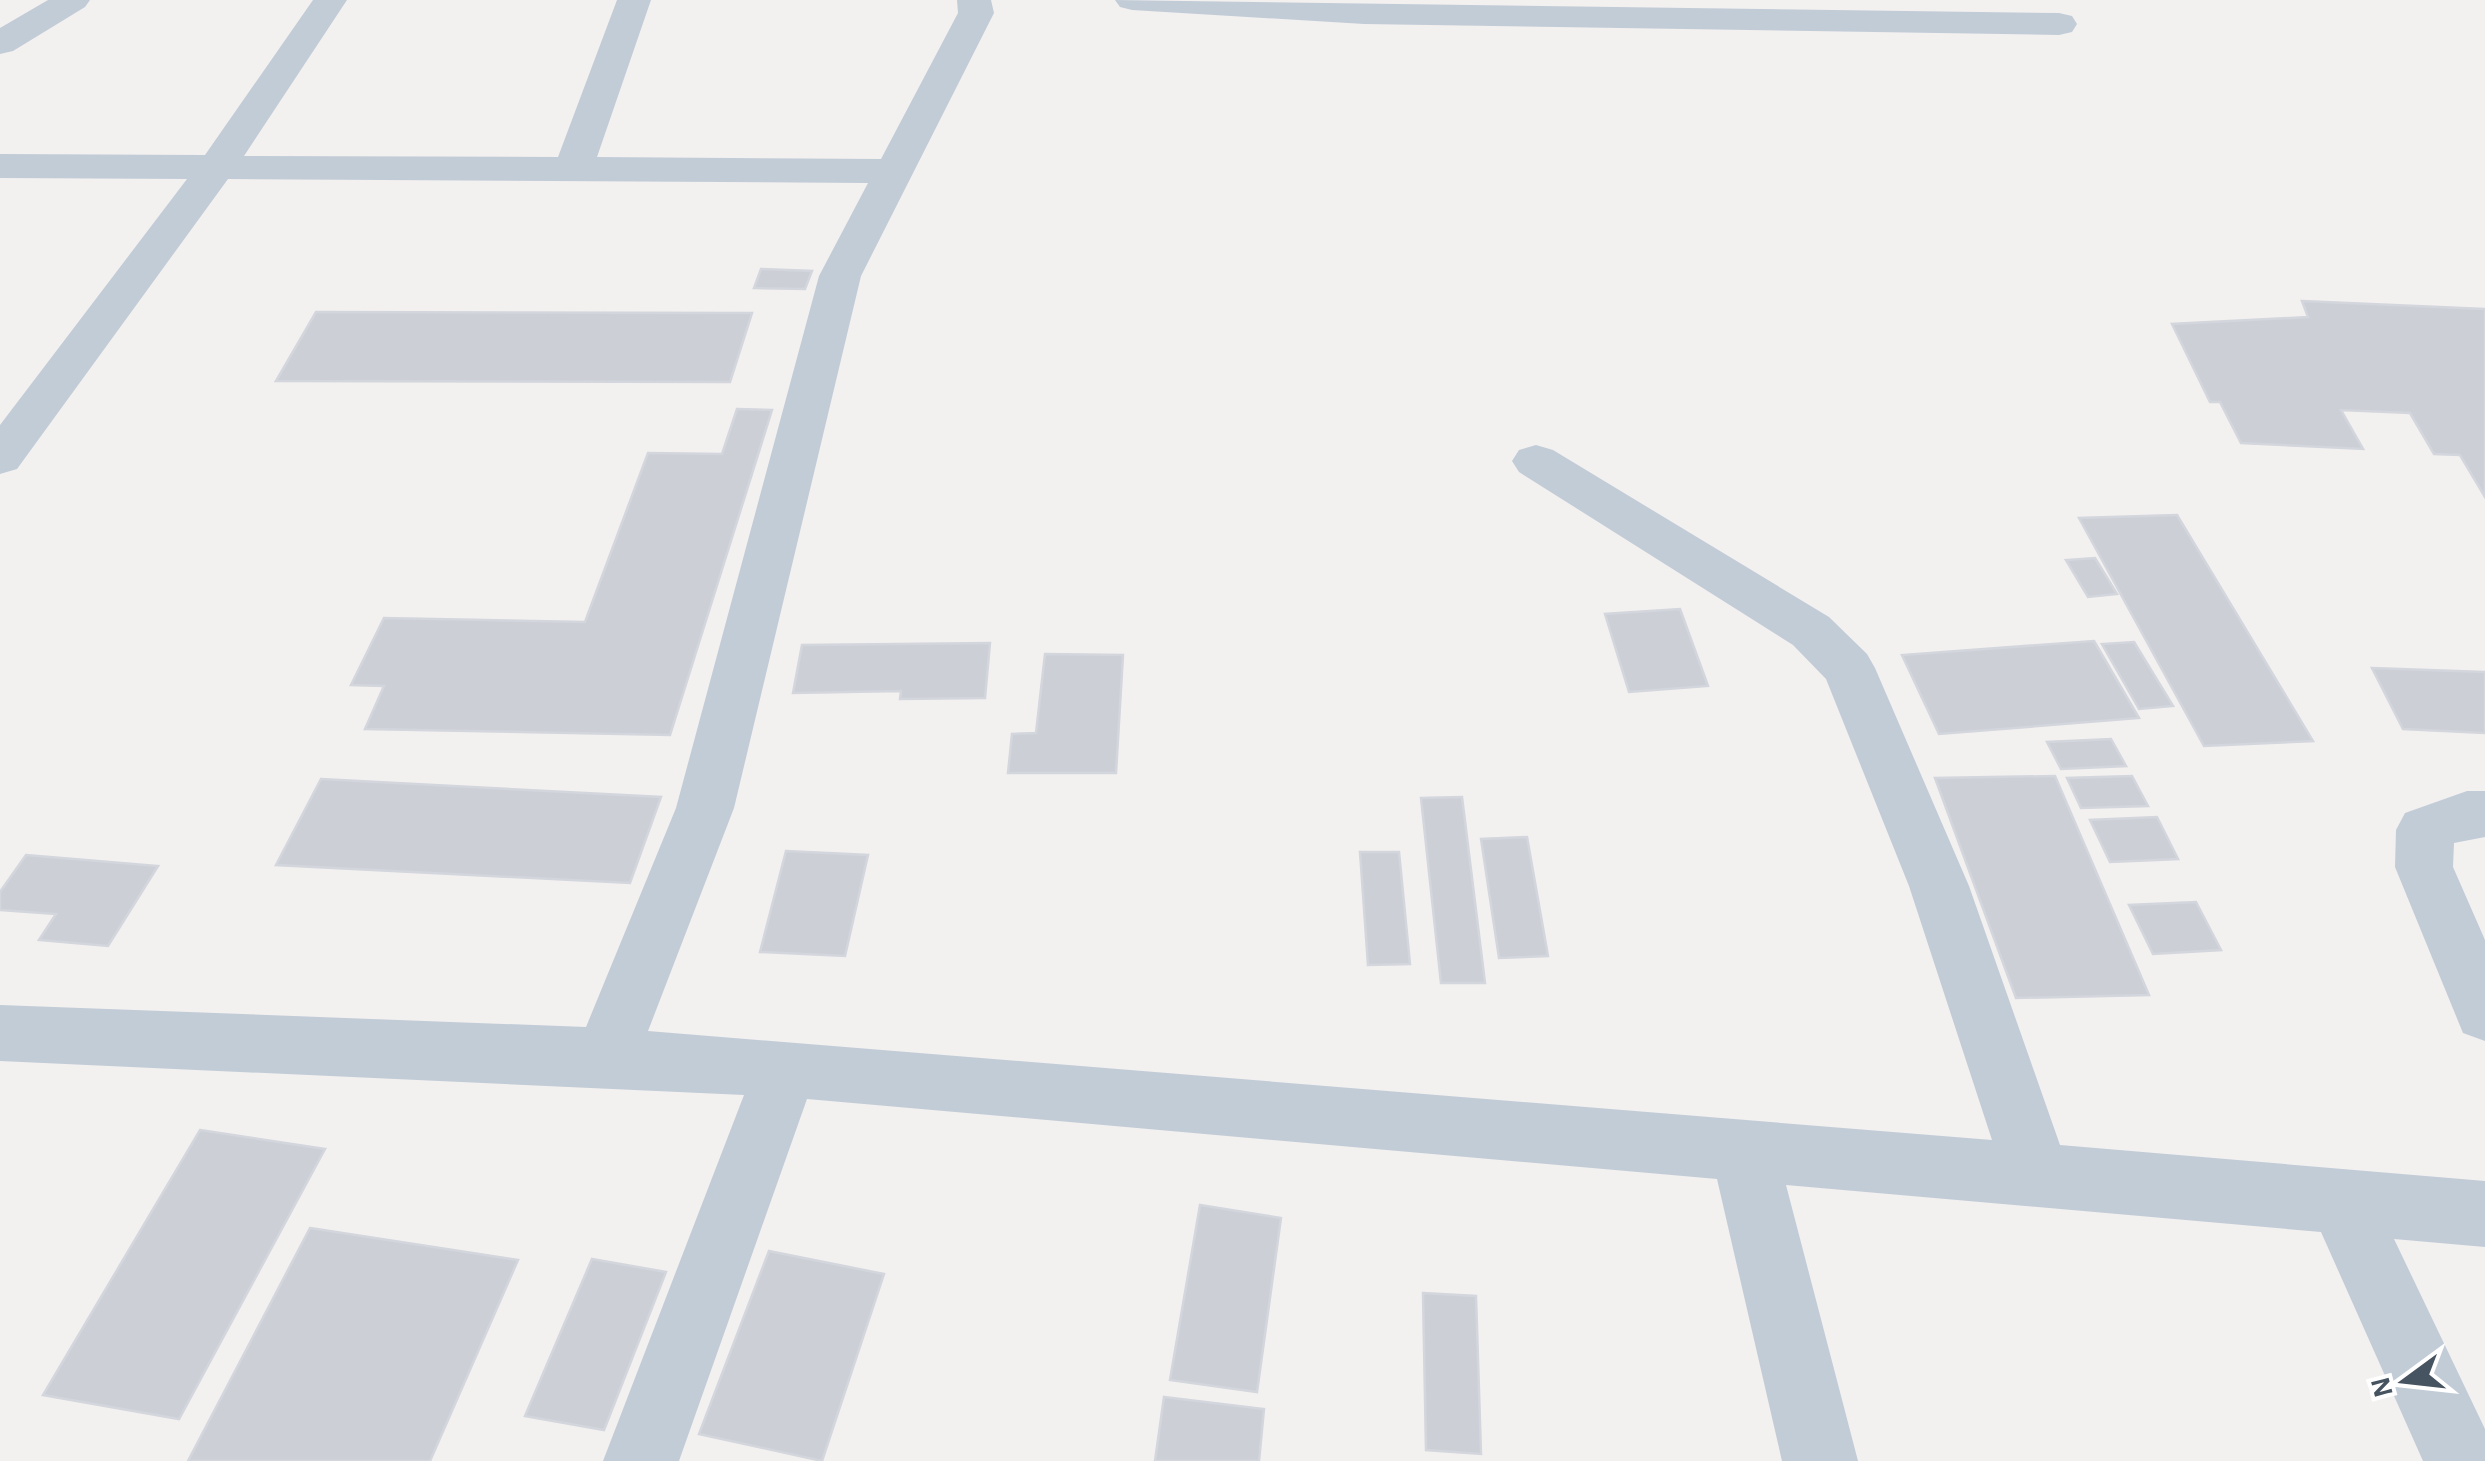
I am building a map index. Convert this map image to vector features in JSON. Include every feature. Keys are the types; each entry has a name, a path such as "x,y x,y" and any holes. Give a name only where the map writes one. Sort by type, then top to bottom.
{"street":[{"path":"0,43 72,0"},
{"path":"0,458 214,169 330,0"},
{"path":"573,170 634,0"},
{"path":"606,1057 705,808 840,276 976,13 974,0"},
{"path":"1132,0 1364,13 2059,24"},
{"path":"0,166 894,171"},
{"path":"1536,461 1812,630 1848,668 1939,886 2037,1176"},
{"path":"2485,814 2466,814 2425,830 2424,867 2485,1013"},
{"path":"0,1032 786,1068 2485,1214"},
{"path":"641,1461 786,1068"},
{"path":"1744,1151 1820,1461"},
{"path":"2341,1201 2461,1461"}],"building":[{"path":"761,269 812,271 805,289 754,288"},
{"path":"2302,301 2485,309 2485,497 2460,455 2434,454 2410,413 2341,410 2363,449 2241,443 2220,402 2210,402 2172,324 2308,317"},
{"path":"316,312 752,313 730,382 276,381"},
{"path":"737,409 772,410 670,735 365,729 384,686 351,685 384,618 585,622 648,453 722,454"},
{"path":"2177,515 2313,741 2204,746 2079,518"},
{"path":"2095,558 2117,594 2088,597 2066,560"},
{"path":"1680,609 1708,686 1629,692 1605,614"},
{"path":"2094,641 2139,718 1939,734 1902,655"},
{"path":"2134,642 2173,706 2139,709 2102,644"},
{"path":"990,643 985,698 900,699 901,691 793,693 802,645"},
{"path":"1045,654 1123,655 1116,773 1008,773 1012,734 1036,733"},
{"path":"2372,668 2485,672 2485,733 2403,729"},
{"path":"2111,739 2126,766 2061,769 2047,742"},
{"path":"2055,776 2149,995 2016,998 1935,778"},
{"path":"2132,776 2148,806 2081,808 2067,778"},
{"path":"321,779 661,797 630,883 276,865"},
{"path":"1462,797 1485,983 1441,983 1421,798"},
{"path":"2157,817 2178,859 2110,862 2090,820"},
{"path":"1527,837 1548,956 1499,958 1481,839"},
{"path":"786,851 868,855 845,956 760,952"},
{"path":"1360,852 1399,852 1410,964 1368,965"},
{"path":"26,855 158,866 108,946 39,940 56,914 0,910 0,892"},
{"path":"2196,902 2221,950 2153,954 2129,905"},
{"path":"200,1130 325,1149 179,1419 43,1395"},
{"path":"1200,1205 1281,1218 1257,1392 1170,1380"},
{"path":"310,1228 518,1260 430,1461 188,1461"},
{"path":"769,1251 884,1274 822,1461 699,1434"},
{"path":"592,1259 666,1272 604,1430 525,1416"},
{"path":"1423,1293 1476,1296 1481,1454 1426,1450"},
{"path":"1164,1397 1264,1409 1259,1461 1155,1461"}]}
